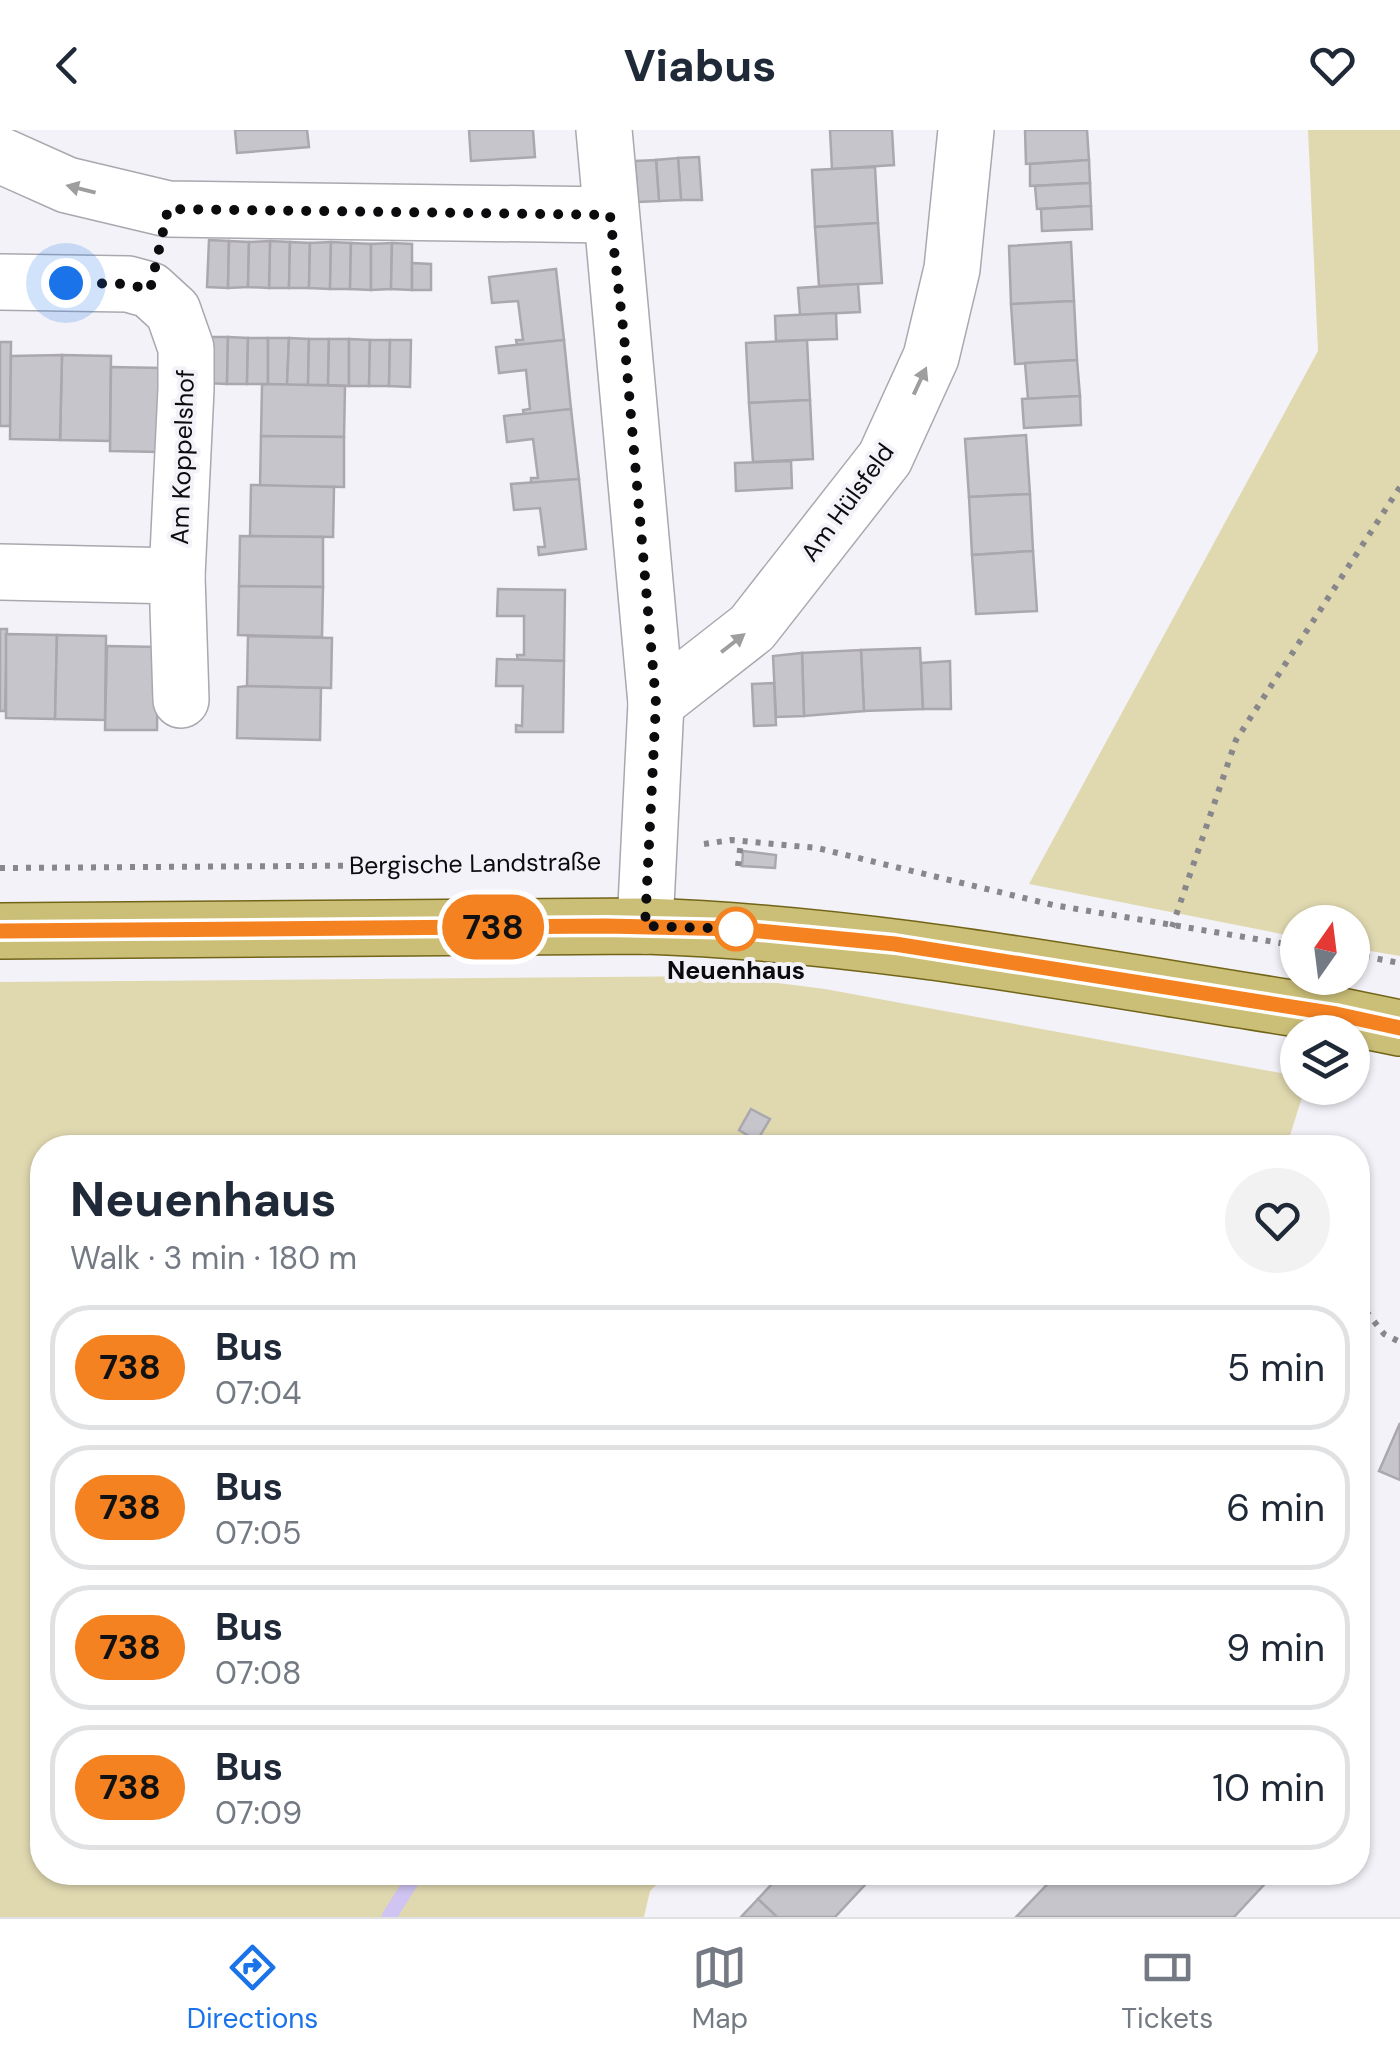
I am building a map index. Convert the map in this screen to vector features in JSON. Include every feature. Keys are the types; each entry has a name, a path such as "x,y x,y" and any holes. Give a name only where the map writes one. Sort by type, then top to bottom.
{"main road":[{"path":"0,931 645,926 738,929 895,944 1336,1014 1400,1028"}],"street":[{"path":"621,130 604,130 656,703 645,926"},
{"name":"Am Hülsfeld","path":"656,703 752,628 884,458 931,357 952,269 966,130"},
{"path":"0,155 67,186 168,209 610,215"},
{"path":"0,282 128,284 150,290 168,209"},
{"name":"Am Koppelshof","path":"150,290 173,311 186,348 176,576 180,700"},
{"name":"Am Koppelshof","path":"0,572 176,576"}],"path":[{"path":"1172,927 1236,740 1400,487"},
{"path":"738,866 741,840"},
{"name":"Bergische Landstraße","path":"0,868 584,865 677,853 708,842 741,840 818,848 1053,905 1280,943"},
{"path":"1370,958 1400,964"},
{"path":"1370,1316 1384,1334 1400,1342"}],"shaded area":[{"path":"1308,130 1400,130 1400,956 1370,951 1370,905 1280,905 1280,934 1029,884 1318,351"},
{"path":"724,976 825,989 1280,1073 1280,1105 1300,1105 1290,1135 30,1135 30,1885 656,1885 650,1891 644,1917 0,1917 0,982"}],"building":[{"path":"235,130 307,130 309,147 237,153"},
{"path":"469,130 533,130 535,157 471,161"},
{"path":"830,130 892,130 894,165 832,169"},
{"path":"1025,130 1087,130 1089,160 1026,164"},
{"path":"699,157 702,200 681,200 678,158"},
{"path":"678,158 681,200 659,201 656,160"},
{"path":"656,160 659,201 638,202 635,161"},
{"path":"1089,160 1090,183 1030,186 1030,164"},
{"path":"875,167 878,223 815,227 812,170"},
{"path":"1090,183 1091,206 1037,209 1035,186"},
{"path":"1091,206 1092,229 1042,231 1041,209"},
{"path":"878,223 882,283 819,286 815,227"},
{"path":"209,240 229,241 228,288 207,287"},
{"path":"229,241 249,242 248,287 228,288"},
{"path":"270,241 290,242 289,288 269,288"},
{"path":"270,241 269,288 248,287 249,242"},
{"path":"290,242 310,243 309,288 289,288"},
{"path":"331,242 330,289 309,288 310,243"},
{"path":"331,242 351,243 350,289 330,289"},
{"path":"1071,242 1074,301 1011,304 1009,246"},
{"path":"351,243 371,244 371,290 350,289"},
{"path":"392,243 391,289 371,290 371,244"},
{"path":"392,243 412,244 412,290 391,289"},
{"path":"412,263 431,264 431,290 412,290"},
{"path":"556,269 564,340 517,345 516,340 523,340 518,301 492,303 489,277"},
{"path":"858,284 860,312 800,315 798,288"},
{"path":"1074,301 1077,360 1015,364 1011,304"},
{"path":"836,313 837,339 776,341 775,316"},
{"path":"207,337 228,337 227,384 206,383"},
{"path":"228,337 248,338 247,384 227,384"},
{"path":"248,338 268,338 268,384 247,384"},
{"path":"268,338 289,338 287,385 268,384"},
{"path":"289,338 309,339 308,385 287,385"},
{"path":"309,339 329,339 328,385 308,385"},
{"path":"329,339 349,339 349,386 328,385"},
{"path":"349,339 370,340 369,386 349,386"},
{"path":"370,340 390,340 389,386 369,386"},
{"path":"390,340 411,340 410,387 389,386"},
{"path":"564,340 571,409 524,415 523,410 530,409 526,370 499,373 496,347"},
{"path":"807,340 810,400 749,403 746,343"},
{"path":"0,342 11,342 10,426 0,426"},
{"path":"62,355 111,356 110,441 60,440"},
{"path":"62,355 60,440 10,439 11,356"},
{"path":"1077,360 1080,396 1028,399 1025,363"},
{"path":"111,367 162,368 161,452 110,451"},
{"path":"262,385 345,386 344,437 261,436"},
{"path":"1080,396 1081,425 1024,428 1022,399"},
{"path":"810,400 813,459 753,462 749,403"},
{"path":"571,409 579,479 531,483 531,478 538,478 533,439 507,442 504,416"},
{"path":"1026,435 1030,494 969,497 965,439"},
{"path":"261,436 344,437 344,487 260,486"},
{"path":"791,461 792,488 736,491 735,463"},
{"path":"579,479 586,549 539,555 538,547 545,547 540,508 514,510 511,484"},
{"path":"251,485 334,487 333,537 250,536"},
{"path":"1030,494 1033,551 972,555 969,497"},
{"path":"240,536 323,537 323,587 239,586"},
{"path":"1033,551 1037,611 976,614 972,555"},
{"path":"239,586 323,587 322,637 238,635"},
{"path":"498,589 565,590 564,661 518,661 517,655 524,655 524,616 497,616"},
{"path":"0,629 7,629 5,711 0,711"},
{"path":"6,634 57,635 55,719 6,718"},
{"path":"57,635 106,636 105,720 55,719"},
{"path":"248,636 332,638 331,688 247,686"},
{"path":"107,646 158,647 157,730 105,730"},
{"path":"920,648 923,709 864,711 861,650"},
{"path":"861,650 864,711 804,716 802,653"},
{"path":"802,653 804,716 776,717 773,656"},
{"path":"497,659 564,661 563,732 516,732 516,725 522,726 523,686 496,686"},
{"path":"950,661 951,709 923,709 921,663"},
{"path":"774,683 776,725 754,726 752,684"},
{"path":"238,687 321,688 320,740 237,738"},
{"path":"743,851 776,855 775,868 742,866"},
{"path":"751,1109 770,1119 761,1135 747,1135 739,1130"},
{"path":"1400,1423 1400,1480 1379,1471"},
{"path":"771,1885 865,1885 835,1917 777,1917 758,1899"},
{"path":"1047,1885 1264,1885 1234,1917 1016,1917"},
{"path":"758,1899 777,1917 741,1917"}],"waterway":[{"path":"389,1917 409,1885"}],"bus line":[{"name":"738","path":"0,931 606,926 738,929 895,944 1336,1014 1400,1028"}],"place":[{"name":"Neuenhaus","path":"736,929"}],"route":[{"path":"66,283 128,284 150,290 168,209 610,215 656,703 645,926 736,929"}]}
